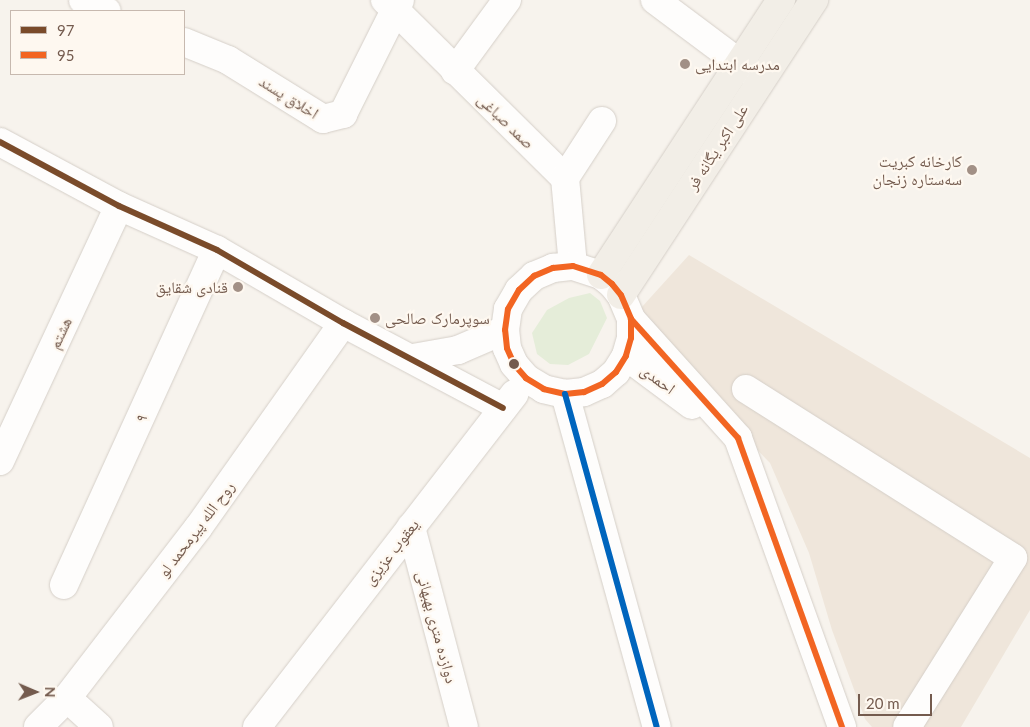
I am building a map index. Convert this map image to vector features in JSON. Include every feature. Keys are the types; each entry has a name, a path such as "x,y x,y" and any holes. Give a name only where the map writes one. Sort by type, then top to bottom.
{"main road":[{"name":"علی اکبر یگانه فر","path":"626,307 751,72 781,0"},
{"name":"علی اکبر یگانه فر","path":"601,275 751,72 814,0"}],"street":[{"path":"83,0 105,10"},
{"path":"455,71 507,0"},
{"path":"655,0 751,72"},
{"name":"صمد صباغی","path":"393,3 455,71 565,178"},
{"name":"اخلاق پسند","path":"185,42 228,60 323,119 343,114 393,3"},
{"path":"572,266 565,178 602,121"},
{"path":"0,142 119,206 217,250 343,323 413,358 503,408"},
{"name":"هشتم","path":"0,460 119,206"},
{"name":"۹","path":"64,586 217,250"},
{"path":"572,266 601,275 626,307 631,338 626,356 616,372 602,384 584,392 566,394 544,389 526,378 514,364 505,330 508,309 519,290 534,276 553,268 572,266"},
{"name":"احمدی","path":"626,307 738,438 842,727"},
{"name":"روح الله پیرمحمد لو","path":"38,727 67,698 198,528 343,323"},
{"path":"413,358 458,350 505,330"},
{"name":"احمدی","path":"626,356 738,438"},
{"name":"یعقوب عزیزی","path":"267,722 411,527 526,378"},
{"path":"746,389 1013,558 907,727"},
{"path":"566,394 657,727"},
{"name":"دوازده متری بهبهانی","path":"411,527 464,727"},
{"path":"67,698 99,727"}],"shaded area":[{"path":"689,255 1030,458 1030,610 961,727 872,727 865,719 832,630 809,553 770,463 631,319"}],"green space":[{"path":"590,293 600,301 607,318 589,354 568,365 550,364 537,354 532,333 547,310 569,298"}],"transit line":[{"name":"97","path":"0,142 119,206 217,250 343,323 503,408"},
{"name":"95","path":"631,319 631,338 626,356 616,372 602,384 584,392 565,394 544,389 526,378 514,364 507,348 505,330 508,309 519,290 534,276 553,268 573,266 601,275 612,284 621,295 631,319 738,438 842,727"},
{"path":"565,394 657,727"}],"place":[{"name":"مدرسه ابتدایی","path":"685,64"},
{"name":"کارخانه کبریت سه‌ستاره زنجان","path":"972,170"},
{"name":"قنادی شقایق","path":"238,287"},
{"name":"سوپرمارک صالحی","path":"375,318"}]}
